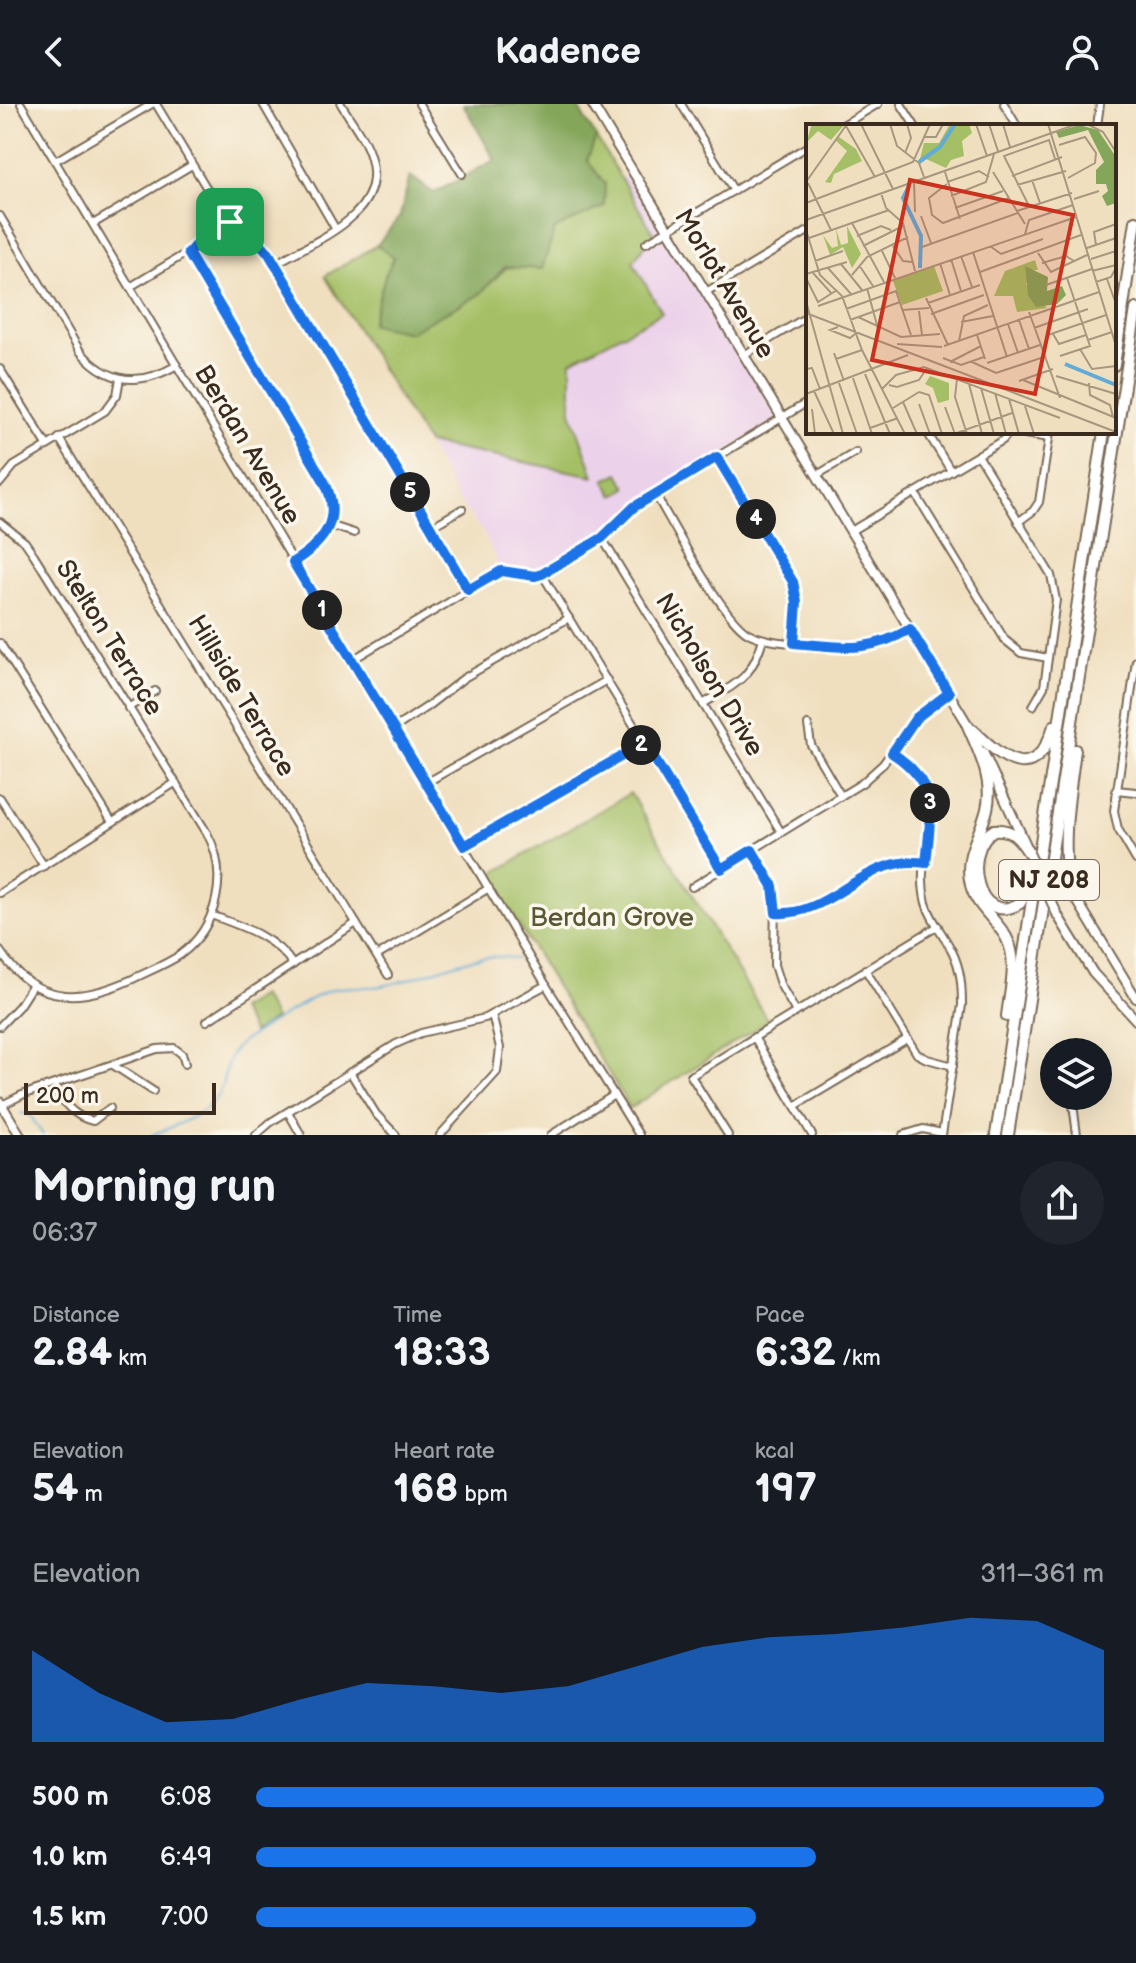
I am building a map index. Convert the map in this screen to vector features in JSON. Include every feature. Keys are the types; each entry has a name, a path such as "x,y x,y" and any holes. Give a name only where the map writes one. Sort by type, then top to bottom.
{"highway":[{"path":"1116,352 1136,221"},
{"name":"NJ 208","path":"1008,1135 1136,309"},
{"name":"NJ 208","path":"994,1135 1104,434"},
{"path":"1069,887 1064,835 1088,624"},
{"path":"968,726 1006,759 1017,762 1029,760 1040,753 1048,742 1065,681"},
{"path":"968,726 984,768 989,793 987,808 970,854 970,882 980,906 1004,933 1012,957 994,1135"},
{"path":"1029,853 1021,841 1006,830 994,830 984,837 977,855 976,872 980,889 991,905 1005,909 1023,899 1044,824"}],"street":[{"name":"Berdan Avenue","path":"21,104 546,985 639,1135"},
{"path":"55,161 154,104 224,217 262,245 275,264 468,590"},
{"path":"263,104 335,228"},
{"path":"275,264 353,217 365,203 373,173 366,146 341,104"},
{"path":"419,104 462,174"},
{"name":"Morlot Avenue","path":"592,104 968,726 997,779 1058,916 1093,973 1136,1020"},
{"path":"681,104 734,191"},
{"path":"844,124 878,104"},
{"path":"901,104 914,124"},
{"path":"1004,104 1016,124"},
{"path":"1097,124 1100,104"},
{"path":"646,243 806,147"},
{"path":"93,224 192,165"},
{"path":"0,216 80,351 98,369 120,378 141,379 162,374 177,365"},
{"path":"130,287 188,253 224,217"},
{"path":"706,292 806,232"},
{"path":"188,253 324,481 331,499 329,525 315,548 293,562"},
{"path":"744,355 806,317"},
{"path":"0,369 3,380 47,445"},
{"path":"0,483 14,466 110,406 117,395 120,378"},
{"path":"352,660 501,571 535,576 542,574 602,538 626,512 806,403"},
{"path":"928,434 951,471"},
{"path":"851,531 1009,434"},
{"path":"1018,522 1039,502 1050,435"},
{"name":"Hillside Terrace","path":"59,438 388,975"},
{"path":"817,475 856,452"},
{"path":"978,455 1056,588 1042,694 1033,706"},
{"path":"717,457 793,582 797,602 794,643"},
{"path":"915,493 1005,640 1021,653 1048,658"},
{"path":"655,494 729,616 743,630 763,639 860,648 880,644 910,629"},
{"path":"431,527 462,509"},
{"name":"Stelton Terrace","path":"0,522 14,531 30,549 207,833 216,856 219,881 211,915"},
{"path":"329,525 354,533"},
{"name":"Nicholson Drive","path":"602,538 781,832"},
{"path":"542,574 721,869"},
{"path":"393,729 420,713 464,678 569,618"},
{"path":"703,704 745,677 755,664 763,639"},
{"path":"0,643 112,822"},
{"path":"1136,661 1116,790 1115,820 1136,860"},
{"path":"426,783 607,680"},
{"path":"128,708 155,691"},
{"path":"692,887 873,774 916,718 949,693"},
{"path":"808,725 811,745 841,796"},
{"path":"464,846 645,743"},
{"path":"892,753 915,771 928,794 931,816 926,901 957,962 962,985 962,1005 942,1134 923,1129 903,1135"},
{"path":"0,893 175,783"},
{"path":"1116,790 1136,792"},
{"path":"0,798 44,866"},
{"path":"752,850 773,886 776,913 774,965 780,984 796,1012"},
{"path":"776,913 791,914 806,910 887,864 910,860 926,863"},
{"path":"1069,887 1132,985 1136,998"},
{"path":"377,956 489,888"},
{"path":"0,951 33,984 70,996 106,992 181,954 198,937 211,915 241,926 274,944 283,950 293,965"},
{"path":"207,1021 356,923"},
{"path":"728,1135 691,1076 938,926"},
{"path":"865,969 921,1057 953,1066"},
{"path":"0,1026 19,1006 33,984"},
{"path":"256,1135 407,1038 473,1022 546,985"},
{"path":"440,1135 497,1072 500,1048 492,1014"},
{"path":"754,1037 812,1135"},
{"path":"795,1106 907,1039"},
{"path":"20,1135 1,1104 157,1049 169,1047 179,1050 185,1064"},
{"path":"113,1065 153,1091"},
{"path":"350,1072 376,1114 396,1135"},
{"path":"55,1084 68,1107 89,1121 97,1119 110,1108"},
{"path":"551,1135 614,1095"},
{"path":"1074,1110 1077,1135"},
{"path":"288,1112 301,1135"}],"shaded area":[{"path":"633,171 782,418 627,512 602,538 542,574 501,571 485,535 458,500 361,336"}],"green space":[{"path":"463,104 576,104 596,137 587,160 605,184 604,206 555,229 542,269 505,267 479,295 409,332 371,324 394,257 377,245 400,216 410,176 434,193 495,160"},
{"path":"596,137 656,237 646,243 633,262 662,313 571,361 571,411 594,476 427,443 325,276 377,245 394,257 385,276 479,295 524,252 605,184 587,160"},
{"path":"619,473 627,488 614,496 605,480"},
{"name":"Berdan Grove","path":"630,793 768,1021 630,1108 489,876"},
{"path":"261,996 275,1019 253,1033 239,1009"}],"waterway":[{"path":"152,1135 192,1118 210,1105 221,1089 235,1049 321,994 341,988 374,987 398,982 466,961 500,957 517,959"},
{"path":"21,1113 30,1115 43,1135"}],"route":[{"path":"224,217 230,222 255,238 268,252 468,590 501,571 535,576 542,574 594,544 634,507 717,457 793,582 797,602 794,643 860,648 880,644 910,629 949,693 916,718 892,753 915,771 928,794 931,816 926,863 910,860 887,864 806,910 791,914 776,913 773,886 752,850 721,869 645,743 464,846 293,562 315,548 326,533 331,499 324,481 188,253 224,217"}]}
